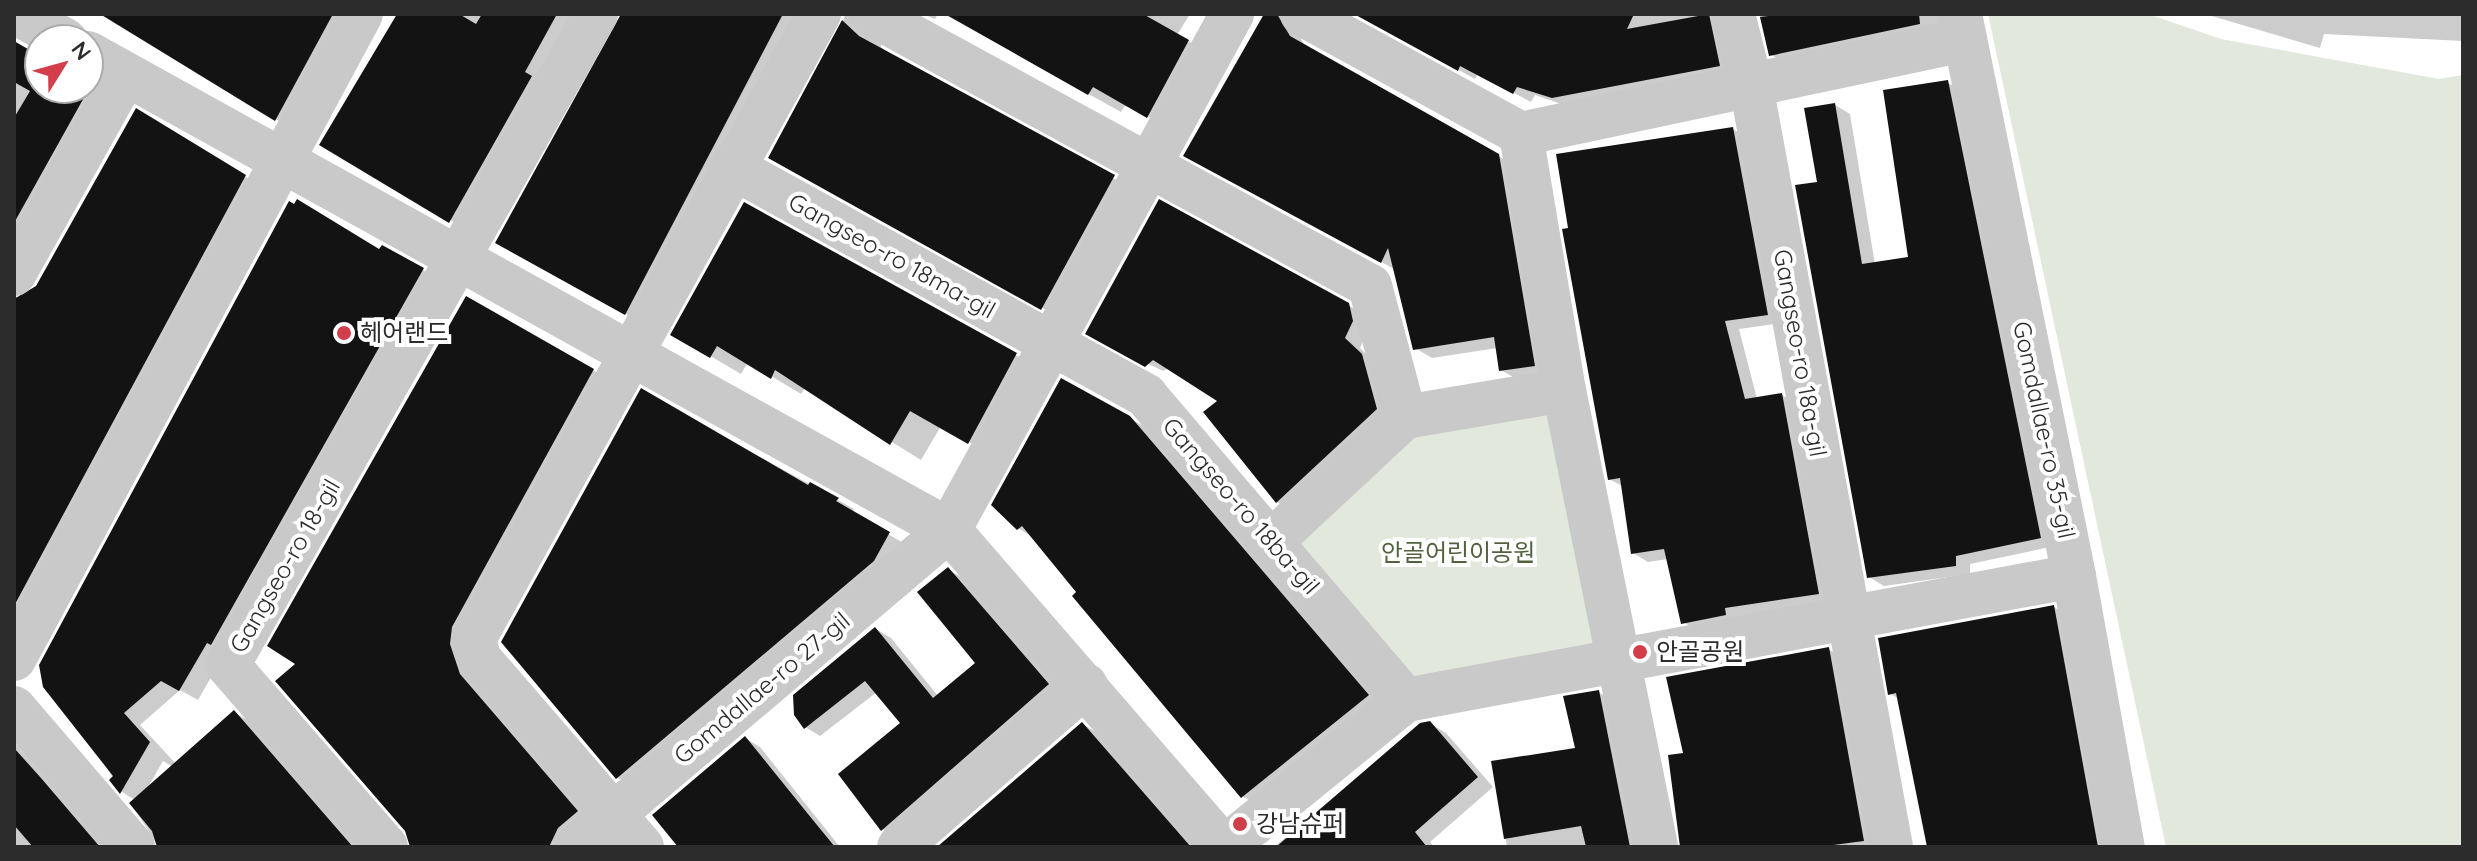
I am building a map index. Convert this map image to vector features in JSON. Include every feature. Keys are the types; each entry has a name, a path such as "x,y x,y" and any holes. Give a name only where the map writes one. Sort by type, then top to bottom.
{"street":[{"path":"18,14 36,24"},
{"path":"14,659 361,14"},
{"name":"Gangseo-ro 18-gil","path":"386,847 228,665 596,14"},
{"path":"642,847 479,658 474,639 819,14"},
{"path":"871,14 1148,168 1370,286 1405,417"},
{"path":"949,530 1232,14"},
{"path":"1302,14 1521,134 1751,85 1962,27"},
{"path":"1733,14 1751,85"},
{"name":"Gomdallae-ro 35-gil","path":"1962,27 2074,576 2123,847"},
{"path":"104,62 633,351 949,530 1225,847 1406,700 1849,621 2074,576"},
{"path":"14,274 126,74"},
{"name":"Gangseo-ro 18a-gil","path":"1751,85 1891,847"},
{"path":"1521,134 1564,390 1656,847"},
{"name":"Gangseo-ro 18ma-gil","path":"732,167 1051,344"},
{"name":"Gangseo-ro 18ba-gil","path":"1051,344 1146,396 1273,540 1406,700"},
{"path":"1273,540 1405,417 1564,390"},
{"name":"Gomdallae-ro 27-gil","path":"575,847 949,530"},
{"path":"899,847 1086,685"},
{"path":"14,708 133,847"}],"green space":[{"path":"1988,14 2148,14 2221,39 2439,79 2463,75 2463,847 2166,847"},
{"name":"안골어린이공원","path":"1549,414 1595,645 1405,679 1296,545 1412,438"}],"building":[{"path":"100,14 333,14 275,121"},
{"path":"397,14 459,14 476,24 482,14 557,14 525,72 532,76 449,223 319,145"},
{"path":"621,14 783,14 625,315 495,243"},
{"path":"945,14 1143,14 1189,40 1147,118 1093,87 1088,95"},
{"path":"1264,14 1277,14 1290,36 1499,154 1535,366 1499,371 1494,337 1413,350 1388,248 1381,263 1183,156"},
{"path":"1354,14 1634,14 1627,29 1709,14 1720,66 1552,98 1517,87 1513,94 1460,66 1458,71"},
{"path":"1783,14 1919,14 1920,24 1769,56 1760,17"},
{"path":"842,20 859,36 1115,175 1041,310 768,158"},
{"path":"14,41 24,47 24,88 14,82"},
{"path":"1948,80 2041,538 1956,556 1956,566 1867,578 1795,185 1817,182 1804,108 1835,103 1862,264 1908,257 1883,90"},
{"path":"24,101 24,104 80,104 14,223 14,118"},
{"path":"136,108 246,175 14,606 14,299 36,286"},
{"path":"1733,127 1768,315 1725,321 1745,399 1782,393 1819,594 1725,608 1726,615 1681,624 1664,549 1631,554 1620,478 1608,480 1562,229 1568,228 1556,154"},
{"path":"297,199 379,249 382,245 424,268 211,645 207,643 179,691 161,681 124,713 150,742 120,794 109,780 113,776 43,687 39,665 289,201 294,204"},
{"path":"1159,199 1349,303 1353,321 1345,338 1362,354 1377,409 1276,503 1203,412 1217,401 1153,360 1145,367 1085,334"},
{"path":"744,202 1017,353 968,444 910,411 890,445 775,370 771,379 717,346 710,358 670,335"},
{"path":"466,296 594,369 452,627 450,644 460,674 578,811 558,828 549,847 410,847 405,831 275,681 295,664 267,646"},
{"path":"1061,378 1130,416 1369,695 1241,798 1072,596 1076,592 1022,526 1017,530 991,505"},
{"path":"641,388 808,485 810,482 839,498 836,501 890,532 874,561 616,779 501,642"},
{"path":"948,567 1049,684 881,831 838,774 900,723 865,681 804,729 794,715 793,695 875,627 933,698 975,663 917,592"},
{"path":"2054,605 2098,847 1927,847 1896,693 1888,695 1878,638"},
{"path":"1829,647 1864,841 1818,847 1680,847 1668,755 1683,753 1666,677"},
{"path":"1599,690 1630,847 1586,847 1581,826 1504,839 1491,761 1575,748 1563,696"},
{"path":"234,710 353,847 157,847 152,831 129,803"},
{"path":"1430,721 1478,777 1415,832 1427,847 1276,847 1420,723"},
{"path":"1082,722 1191,847 937,847"},
{"path":"745,736 835,847 678,847 652,815"},
{"path":"14,748 100,847 33,847 14,825"}],"place":[{"name":"헤어랜드","path":"344,333"},
{"name":"안골공원","path":"1640,652"},
{"name":"강남슈퍼","path":"1240,824"}]}
